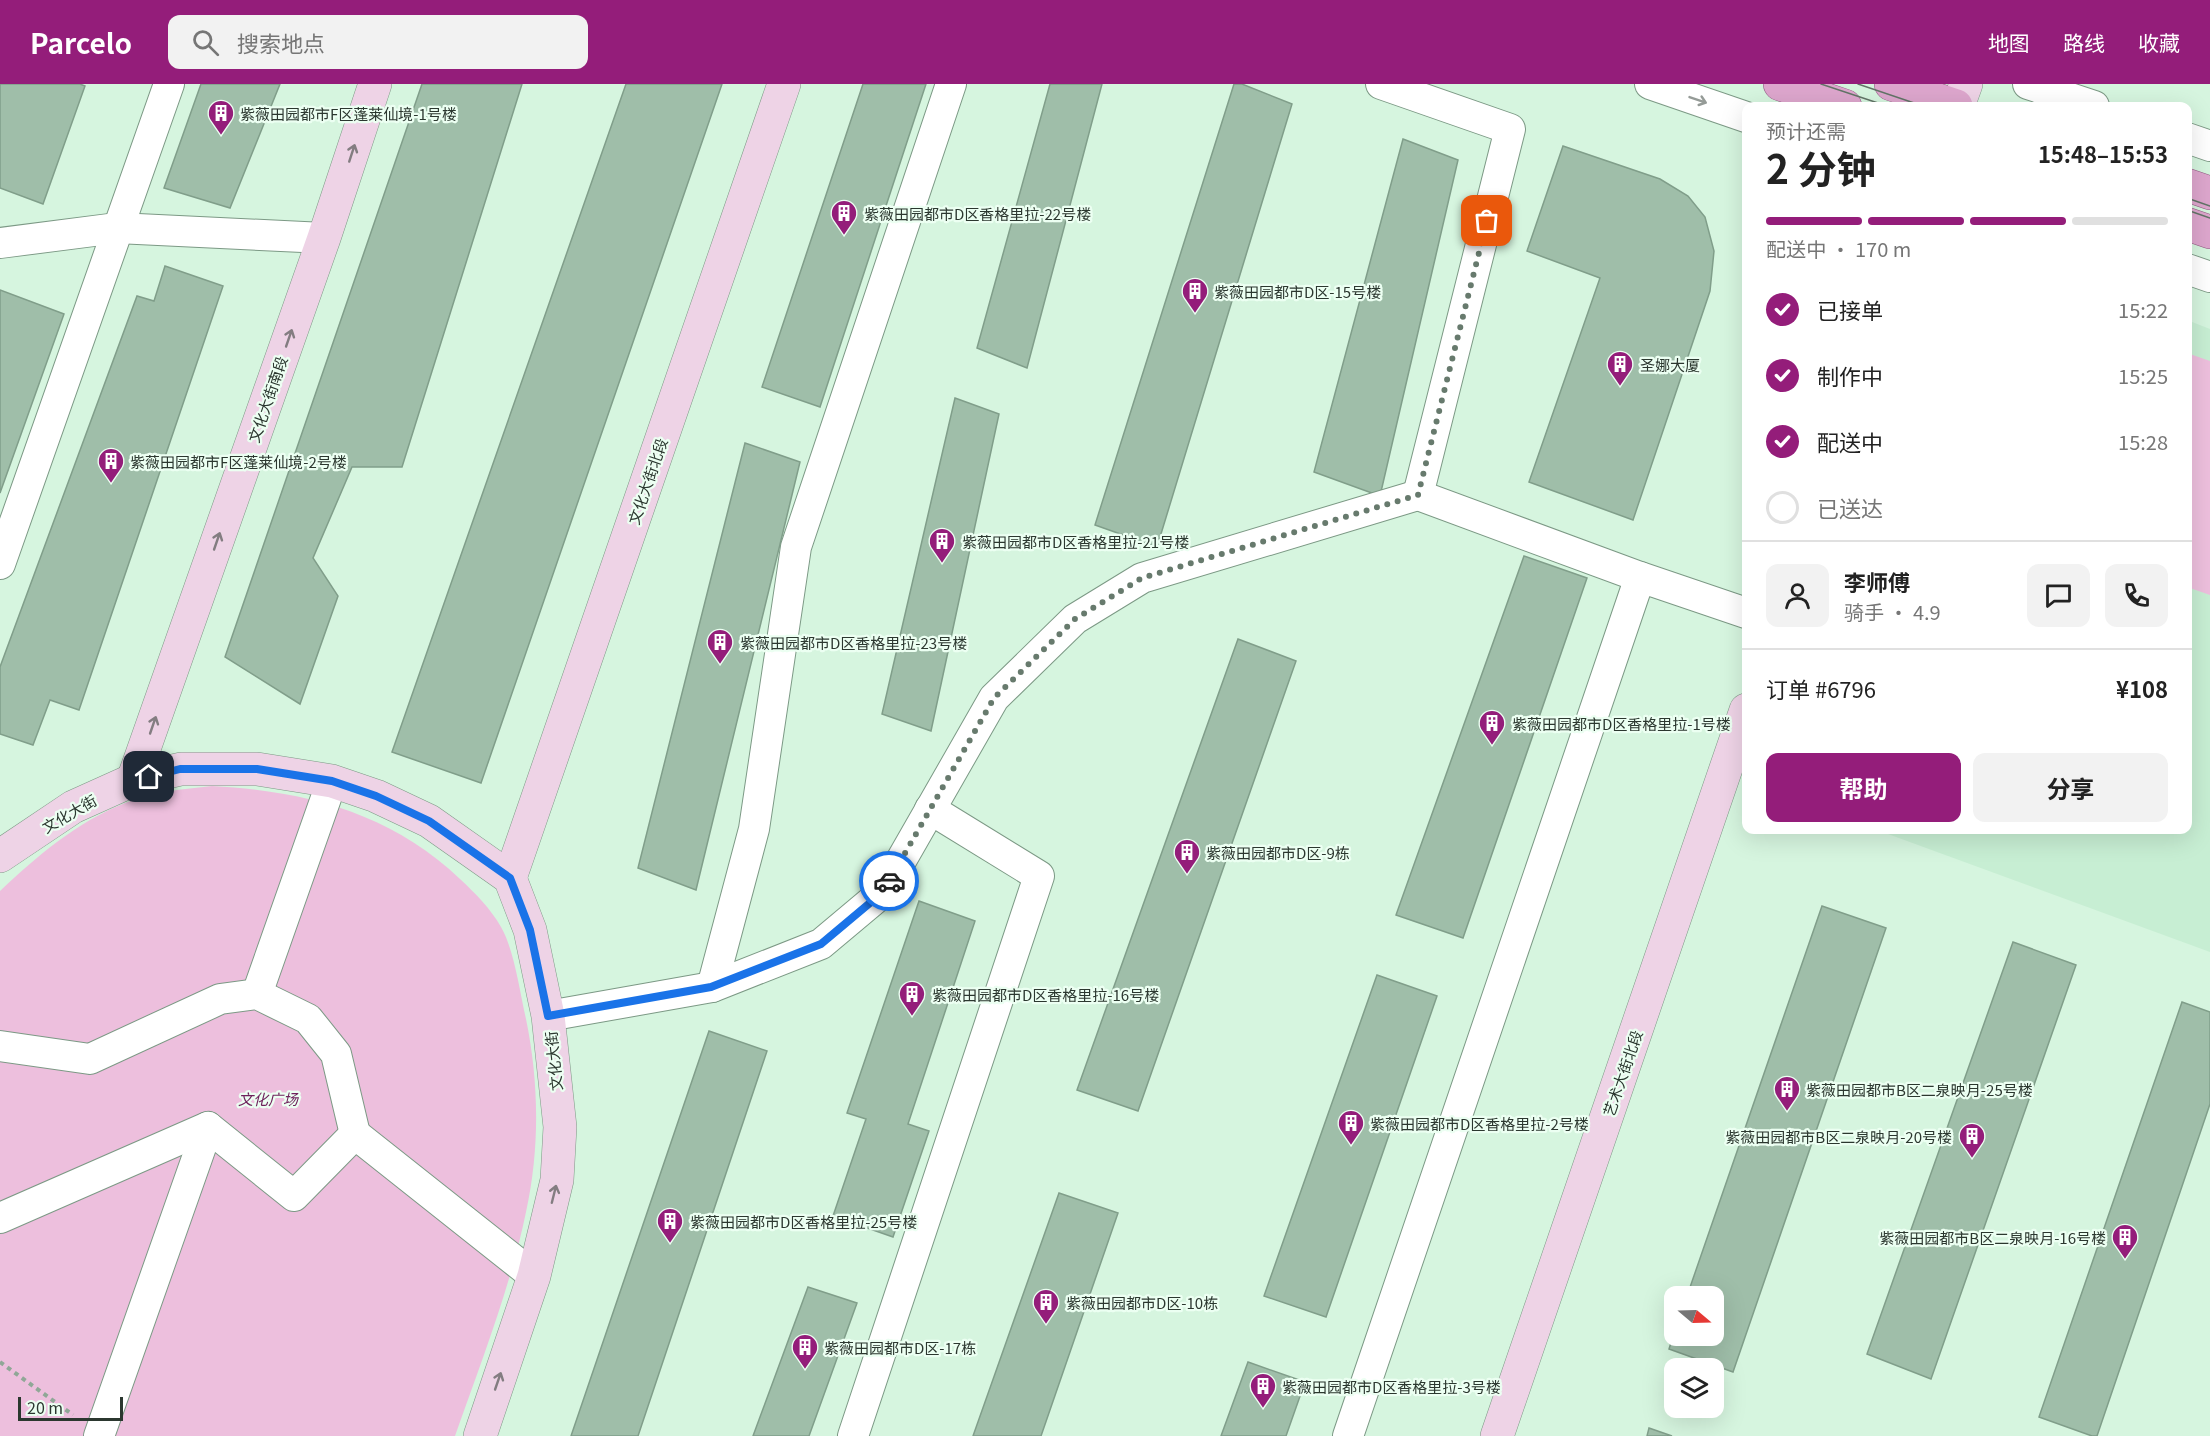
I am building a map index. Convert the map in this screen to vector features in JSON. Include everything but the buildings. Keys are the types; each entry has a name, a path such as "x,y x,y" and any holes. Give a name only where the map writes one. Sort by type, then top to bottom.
{"main road":[{"path":"1780,84 1833,102"},
{"path":"1891,84 1945,102"},
{"path":"2192,187 2210,193"},
{"path":"2192,226 2210,232"}],"street":[{"path":"0,564 117,228 170,84"},
{"name":"文化大街南段","path":"133,780 324,238 375,84"},
{"name":"文化大街北段","path":"510,878 784,84"},
{"path":"711,987 754,829 796,547 951,84"},
{"path":"1381,84 1510,129 1418,495"},
{"path":"1650,84 1742,116"},
{"path":"1959,102 1966,84"},
{"path":"2028,84 2082,102"},
{"path":"2192,140 2210,146"},
{"path":"0,243 117,228 324,238"},
{"path":"2192,271 2210,277"},
{"path":"548,1016 711,987 821,944 883,892 994,698 1075,619 1142,578 1418,495 1640,578 1742,612"},
{"path":"1348,1436 1640,578"},
{"name":"艺术大街北段","path":"1497,1436 1742,722"},
{"name":"文化大街","path":"0,856 73,807 133,780 180,769 257,769 332,781 376,796 429,821 510,878 530,930 548,1016 560,1127 557,1180 534,1276 480,1436"},
{"path":"257,994 332,781"},
{"path":"853,1436 1039,876 930,809"},
{"path":"0,1046 90,1059 220,999 257,994 308,1020 336,1054 355,1134 534,1276"},
{"path":"208,1127 294,1196 355,1134"},
{"path":"0,1218 208,1127"},
{"path":"99,1435 208,1127"}],"path":[{"path":"0,1361 99,1435"}],"shaded area":[{"path":"2192,322 2210,329 2210,952 1888,834 2192,834"}],"green space":[{"path":"2192,355 2210,361 2210,595 2192,589"},
{"name":"文化广场","path":"212,786 280,793 313,800 376,822 405,837 433,856 460,879 488,908 506,936 519,984 533,1067 536,1115 534,1164 526,1212 512,1269 455,1436 0,1436 0,891 58,841 107,811 146,796"}],"tram line":[{"path":"1821,84 1875,102"},
{"path":"1858,84 1911,102"},
{"path":"2192,200 2210,206"},
{"path":"2192,212 2210,218"}],"way so far":[{"path":"889,881 994,698 1075,619 1142,578 1418,495 1487,221"}],"place":[{"name":"紫薇田园都市F区蓬莱仙境-1号楼","path":"221,136"},
{"name":"紫薇田园都市D区香格里拉-22号楼","path":"844,236"},
{"name":"紫薇田园都市D区-15号楼","path":"1195,314"},
{"name":"圣娜大厦","path":"1620,387"},
{"name":"紫薇田园都市F区蓬莱仙境-2号楼","path":"111,484"},
{"name":"紫薇田园都市D区香格里拉-21号楼","path":"942,564"},
{"name":"紫薇田园都市D区香格里拉-23号楼","path":"720,665"},
{"name":"紫薇田园都市D区香格里拉-1号楼","path":"1492,746"},
{"name":"紫薇田园都市D区-9栋","path":"1187,875"},
{"name":"紫薇田园都市D区香格里拉-16号楼","path":"912,1017"},
{"name":"紫薇田园都市B区二泉映月-25号楼","path":"1787,1112"},
{"name":"紫薇田园都市D区香格里拉-2号楼","path":"1351,1146"},
{"name":"紫薇田园都市B区二泉映月-20号楼","path":"1972,1159"},
{"name":"紫薇田园都市D区香格里拉-25号楼","path":"670,1244"},
{"name":"紫薇田园都市B区二泉映月-16号楼","path":"2125,1260"},
{"name":"紫薇田园都市D区-10栋","path":"1046,1325"},
{"name":"紫薇田园都市D区-17栋","path":"805,1370"},
{"name":"紫薇田园都市D区香格里拉-3号楼","path":"1263,1409"}],"route":[{"path":"149,777 180,769 257,769 332,781 376,796 429,821 510,878 530,930 548,1016 711,987 821,944 883,892 889,881"}]}
